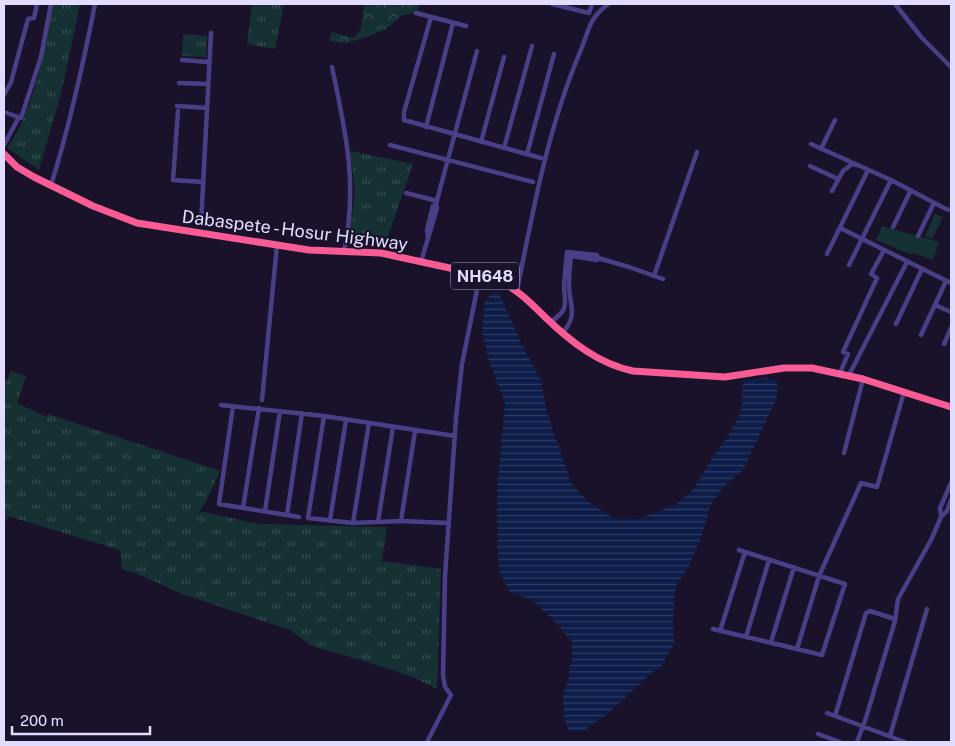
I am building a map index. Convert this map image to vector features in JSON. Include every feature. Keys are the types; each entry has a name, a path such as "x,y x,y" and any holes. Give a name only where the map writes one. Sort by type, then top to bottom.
{"highway":[{"name":"Dabaspete - Hosur Highway","path":"4,154 17,167 51,185 93,206 138,222 277,246 309,250 381,253 480,274 505,282 562,332 593,356 608,364 633,371 725,377 797,367 849,375 951,407"}],"street":[{"path":"4,95 11,82 28,19 34,18 37,4"},
{"path":"4,145 19,117 21,118 26,105 41,57 51,4"},
{"path":"51,185 82,71 95,4"},
{"path":"552,4 564,5 588,13 592,4"},
{"path":"517,291 538,183 567,82 582,47 588,26 597,13 608,4"},
{"path":"895,4 922,38 951,67"},
{"path":"416,13 466,26"},
{"path":"431,17 403,118 407,122 541,158"},
{"path":"426,127 454,23"},
{"path":"201,224 211,33"},
{"path":"504,148 532,46"},
{"path":"421,262 431,231 477,51"},
{"path":"528,154 554,54"},
{"path":"482,142 504,56"},
{"path":"182,60 209,62"},
{"path":"332,68 349,152 351,201 344,252"},
{"path":"179,83 208,84"},
{"path":"203,182 173,180 178,108 207,108"},
{"path":"4,112 19,117"},
{"path":"821,148 834,120"},
{"path":"811,144 891,180 951,210"},
{"path":"390,145 532,182"},
{"path":"654,276 697,152"},
{"path":"832,191 843,171 852,164 859,165"},
{"path":"810,166 838,179"},
{"path":"827,254 868,170"},
{"path":"849,265 891,180"},
{"path":"893,227 912,190"},
{"path":"406,193 437,202"},
{"path":"918,236 934,203"},
{"path":"840,228 949,282 935,305 921,335"},
{"path":"262,400 277,246"},
{"path":"840,373 848,354 843,352 878,278 871,274 884,250"},
{"path":"551,322 558,317 565,304 564,286 567,252 597,256 598,258 663,279"},
{"path":"562,332 572,319 569,286 571,256 597,260 598,258"},
{"path":"849,375 907,262"},
{"path":"896,324 922,269"},
{"path":"427,742 451,695 445,687 443,675 445,576 462,364 480,274"},
{"path":"935,305 951,312"},
{"path":"944,344 951,328"},
{"path":"844,453 863,379"},
{"path":"797,649 820,576 860,484 877,487 904,392"},
{"path":"221,405 302,413 455,436"},
{"path":"233,406 219,504 299,517"},
{"path":"243,508 259,408"},
{"path":"265,511 280,411"},
{"path":"287,515 302,413"},
{"path":"324,416 308,518 353,522 401,521 449,524"},
{"path":"330,520 346,420"},
{"path":"353,522 369,423"},
{"path":"378,522 393,427"},
{"path":"401,521 415,430"},
{"path":"941,517 940,508 951,483"},
{"path":"857,742 895,619 898,597 931,540 941,517 947,511 951,500"},
{"path":"713,629 822,655 846,584 739,550"},
{"path":"720,631 745,552"},
{"path":"746,636 769,560"},
{"path":"770,642 794,568"},
{"path":"890,736 927,610"},
{"path":"835,716 866,613 870,611 895,619"},
{"path":"827,713 905,742"},
{"path":"818,734 840,742"}],"green space":[{"path":"53,4 80,4 61,94 39,170 7,148 16,133 31,98 42,59"},
{"path":"252,4 284,4 275,49 247,44"},
{"path":"364,4 420,4 415,14 401,16 386,29 369,36 347,43 330,41 331,32 353,38 361,29"},
{"path":"183,34 207,36 206,57 182,56"},
{"path":"350,151 413,164 385,245 348,244 355,193"},
{"path":"935,214 943,217 932,239 925,236"},
{"path":"882,226 939,242 933,260 913,253 912,255 876,240"},
{"path":"11,371 26,376 17,403 47,417 48,414 220,471 206,502 199,511 260,524 387,527 382,561 441,569 437,689 415,678 312,646 290,630 182,594 122,569 120,550 8,516 4,527 4,386"}],"water":[{"path":"495,291 498,292 527,355 541,380 547,412 571,483 589,502 613,518 638,519 675,505 693,490 712,458 729,435 741,412 743,380 767,378 778,382 776,400 743,470 724,486 710,506 703,532 689,566 676,586 673,620 674,644 660,669 655,670 606,715 582,732 569,732 564,717 563,693 568,681 572,657 572,642 560,627 532,600 510,592 500,573 497,492 505,403 488,358 482,331 485,301"}]}
